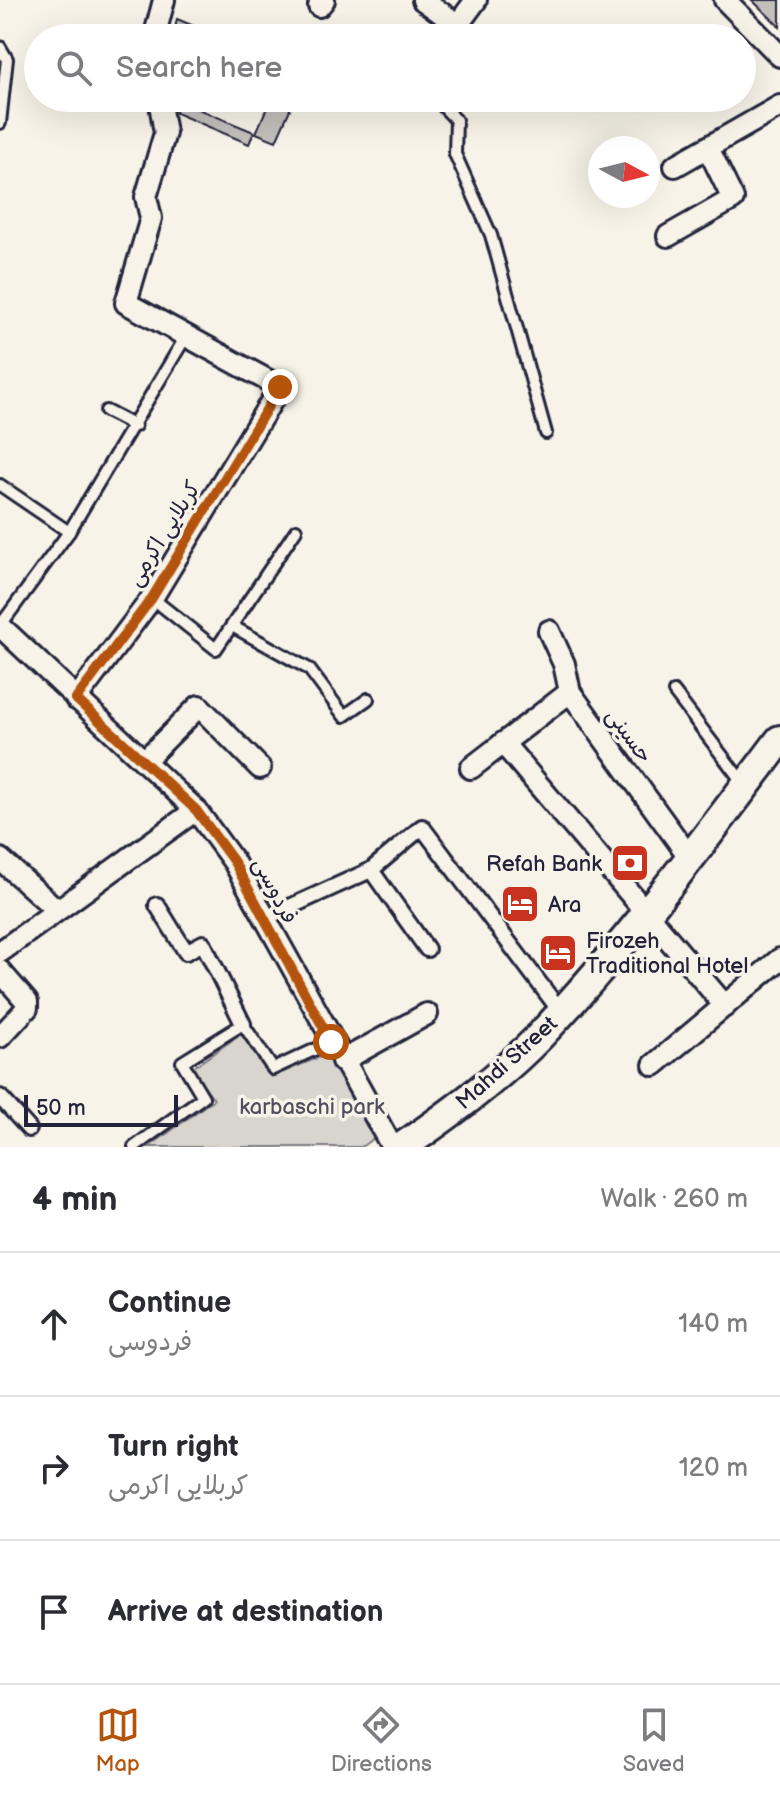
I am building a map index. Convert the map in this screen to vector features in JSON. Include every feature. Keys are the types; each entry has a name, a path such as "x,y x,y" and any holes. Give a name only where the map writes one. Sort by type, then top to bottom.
{"main road":[{"name":"Mahdi Street","path":"416,1143 537,1039 647,914 780,740"}],"street":[{"path":"158,24 164,0"},
{"path":"423,0 446,24"},
{"path":"458,24 476,0"},
{"path":"725,0 749,24"},
{"path":"756,32 780,56"},
{"path":"675,166 780,106"},
{"path":"161,112 165,133 146,197 151,218 126,303 185,338"},
{"path":"668,236 733,199 708,148"},
{"name":"کربلایی اکرمی","path":"76,699 152,598 280,387 185,338"},
{"name":"فردوسی","path":"0,626 196,810 234,862 331,1042 392,1147"},
{"name":"حسینی","path":"549,631 564,664 570,692 690,858"},
{"path":"471,768 570,692"},
{"path":"144,761 199,706 260,768"},
{"path":"503,743 725,1006"},
{"path":"0,952 196,810"},
{"path":"263,919 371,870 422,827 561,1012"},
{"path":"0,859 57,910"},
{"path":"371,870 427,949"},
{"path":"157,905 186,952 203,943 243,1024"},
{"path":"654,1065 780,959"},
{"path":"0,971 27,1002 27,1008 0,1037"},
{"path":"342,1061 427,1014"},
{"path":"0,1097 29,1129"}],"lane":[{"path":"0,47 7,59 0,123"},
{"path":"448,112 456,120 455,154 491,235 546,433"},
{"path":"0,626 69,532 185,338"},
{"path":"106,411 135,426"},
{"path":"0,485 69,532"},
{"path":"152,598 216,649 296,530"},
{"path":"232,626 309,669 344,716 368,699"},
{"path":"674,692 746,785"},
{"path":"134,1147 203,1097 182,1062 243,1024 273,1069 331,1042"}],"green space":[{"name":"karbaschi park","path":"241,1034 271,1077 332,1052 377,1136 361,1147 149,1147 214,1099 191,1069"}],"building":[{"path":"752,0 780,0 780,27"},
{"path":"205,112 254,132 249,144 176,113"},
{"path":"265,112 289,112 276,141 256,133"}],"place":[{"name":"Refah Bank","path":"630,863"},
{"name":"Ara","path":"520,904"},
{"name":"Firozeh Traditional Hotel","path":"558,953"}],"route":[{"path":"280,387 152,598 76,699 196,810 234,862 331,1042"}]}
